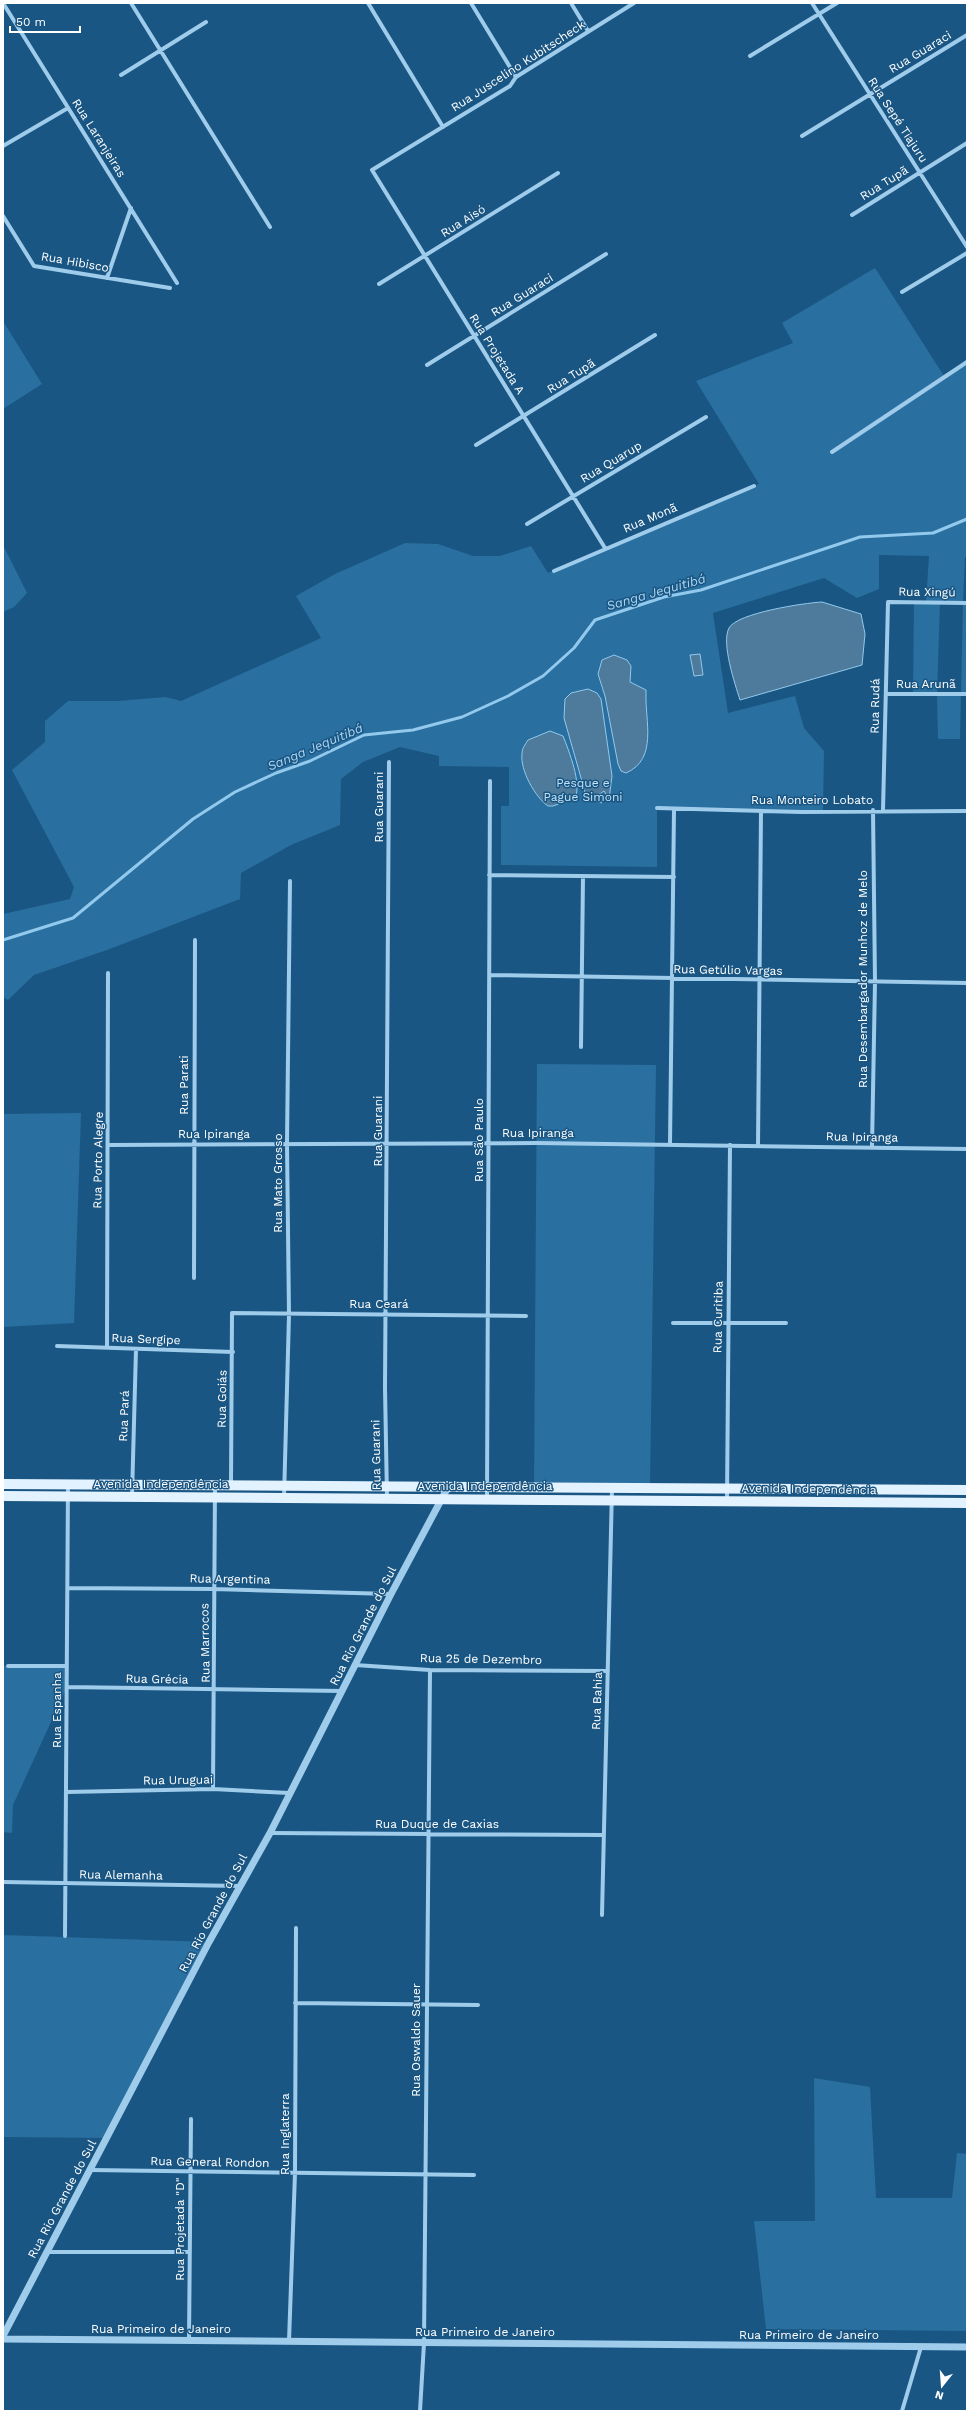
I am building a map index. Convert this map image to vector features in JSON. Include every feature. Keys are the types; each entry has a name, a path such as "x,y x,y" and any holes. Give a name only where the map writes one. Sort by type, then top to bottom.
{"main road":[{"name":"Avenida Independência","path":"3,1484 284,1485 726,1490 967,1490"},
{"path":"38,1496 41,1484"},
{"path":"780,1490 780,1502"},
{"name":"Avenida Independência","path":"3,1496 215,1496 387,1499 967,1503"}],"street":[{"name":"Rua Laranjeiras","path":"3,3 177,283"},
{"path":"130,3 270,227"},
{"path":"368,3 443,127"},
{"path":"471,3 516,77"},
{"path":"571,3 588,31"},
{"name":"Rua Juscelino Kubitscheck","path":"372,170 510,86 516,77 634,3"},
{"name":"Rua Sepé Tiajuru","path":"812,3 967,247"},
{"path":"750,56 837,3"},
{"path":"121,75 206,22"},
{"name":"Rua Guaraci","path":"802,136 967,35"},
{"path":"3,146 68,108"},
{"name":"Rua Tupã","path":"852,215 967,143"},
{"name":"Rua Projetada A","path":"372,170 605,548"},
{"name":"Rua Aisó","path":"379,284 558,174"},
{"path":"107,278 131,208"},
{"name":"Rua Hibisco","path":"3,216 34,266 170,288"},
{"path":"902,292 967,253"},
{"name":"Rua Guaraci","path":"427,365 606,254"},
{"name":"Rua Tupã","path":"476,445 655,335"},
{"path":"832,452 967,362"},
{"name":"Rua Quarup","path":"526,524 706,417"},
{"name":"Rua Monã","path":"554,571 605,548 754,486"},
{"name":"Rua Xingú","path":"888,602 967,602"},
{"name":"Rua Rudá","path":"883,810 888,602"},
{"name":"Rua Arunã","path":"886,694 967,694"},
{"name":"Rua Guarani","path":"387,1499 390,762"},
{"name":"Rua São Paulo","path":"487,1499 490,781"},
{"name":"Rua Monteiro Lobato","path":"657,808 762,811 967,811"},
{"path":"670,1144 674,808"},
{"name":"Rua Desembargador Munhoz de Melo","path":"872,1147 875,982 873,810"},
{"path":"758,1146 762,811"},
{"path":"489,874 674,877"},
{"path":"581,1047 583,876"},
{"name":"Rua Mato Grosso","path":"284,1498 288,1315 287,1144 290,881"},
{"name":"Rua Parati","path":"194,1278 196,940"},
{"name":"Rua Porto Alegre","path":"107,1348 108,973"},
{"name":"Rua Getúlio Vargas","path":"488,975 967,983"},
{"name":"Rua Ipiranga","path":"108,1144 670,1144 967,1149"},
{"name":"Rua Curitiba","path":"727,1501 730,1145"},
{"name":"Rua Ceará","path":"232,1313 288,1315 387,1313 526,1316"},
{"name":"Rua Goiás","path":"231,1485 233,1352 232,1313"},
{"path":"673,1323 786,1323"},
{"name":"Rua Sergipe","path":"58,1346 233,1352"},
{"name":"Rua Pará","path":"132,1496 136,1349"},
{"name":"Rua Espanha","path":"65,1936 67,1884 68,1484"},
{"name":"Rua Marrocos","path":"213,1789 216,1689 214,1588 215,1485"},
{"name":"Rua Rio Grande do Sul","path":"3,2338 240,1886 270,1833 289,1793 343,1691 390,1594 448,1487"},
{"name":"Rua Bahia","path":"602,1915 612,1488"},
{"name":"Rua Argentina","path":"68,1588 214,1588 390,1594"},
{"path":"8,1666 67,1666"},
{"name":"Rua 25 de Dezembro","path":"354,1666 430,1670 608,1671"},
{"name":"Rua Oswaldo Sauer","path":"420,2411 424,2343 430,1670"},
{"name":"Rua Grécia","path":"67,1687 343,1691"},
{"name":"Rua Uruguai","path":"67,1792 213,1789 289,1793"},
{"name":"Rua Duque de Caxias","path":"270,1833 604,1835"},
{"name":"Rua Alemanha","path":"3,1882 240,1886"},
{"name":"Rua Inglaterra","path":"289,2341 295,2173 296,1928"},
{"path":"295,2003 478,2005"},
{"name":"Rua Projetada \"D\"","path":"189,2340 191,2119"},
{"name":"Rua General Rondon","path":"90,2170 425,2176 474,2175"},
{"path":"47,2252 190,2252"},
{"name":"Rua Primeiro de Janeiro","path":"3,2338 967,2348"},
{"path":"902,2411 921,2347"}],"green space":[{"name":"Pesque e Pague Simoni","path":"875,268 944,376 967,362 967,557 965,557 963,602 967,603 967,694 961,694 963,603 940,602 937,694 913,694 914,602 926,602 929,556 879,555 879,589 857,598 824,578 713,613 728,713 795,696 804,728 824,751 823,811 657,808 657,867 501,865 501,806 509,806 509,767 439,766 439,756 400,747 363,762 341,779 340,825 291,845 241,873 240,899 107,950 34,975 8,1000 3,997 3,914 70,899 74,887 12,770 45,742 45,721 68,701 118,701 165,697 181,701 321,638 296,596 335,574 405,543 438,544 473,556 500,556 531,546 548,573 759,484 696,381 793,343 782,323"},
{"path":"3,321 42,384 3,409"},
{"path":"3,545 27,593 14,607 3,612"},
{"path":"937,694 961,694 960,739 938,739"},
{"path":"537,1064 656,1065 650,1488 534,1488"},
{"path":"81,1113 74,1323 3,1327 3,1114"},
{"path":"3,1666 67,1666 67,1687 13,1805 12,1833 3,1832"},
{"path":"3,1935 209,1942 107,2138 3,2137"},
{"path":"814,2078 870,2087 876,2198 952,2198 957,2153 967,2154 967,2331 766,2329 754,2221 815,2221"}],"shaded area":[{"path":"822,602 861,614 865,634 862,665 740,700 732,674 728,653 727,635 729,628 744,618 757,613 801,604"},
{"path":"700,654 703,675 694,676 690,655"},
{"path":"614,655 627,660 631,666 630,682 646,690 648,738 646,749 642,759 636,767 626,773 621,771 618,764 605,696 598,674 602,660"},
{"path":"588,689 597,693 601,699 612,776 609,799 604,791 597,796 602,803 589,798 585,792 564,718 565,699 571,693"},
{"path":"550,731 563,736 574,767 577,785 575,798 553,806 548,806 543,802 529,783 523,768 522,760 523,750 528,740"}],"waterway":[{"name":"Sanga Jequitibá","path":"3,940 73,918 193,819 235,792 276,773 310,761 364,735 413,730 462,717 508,696 543,676 574,648 595,620 664,597 701,590 860,537 933,533 967,519"}]}
